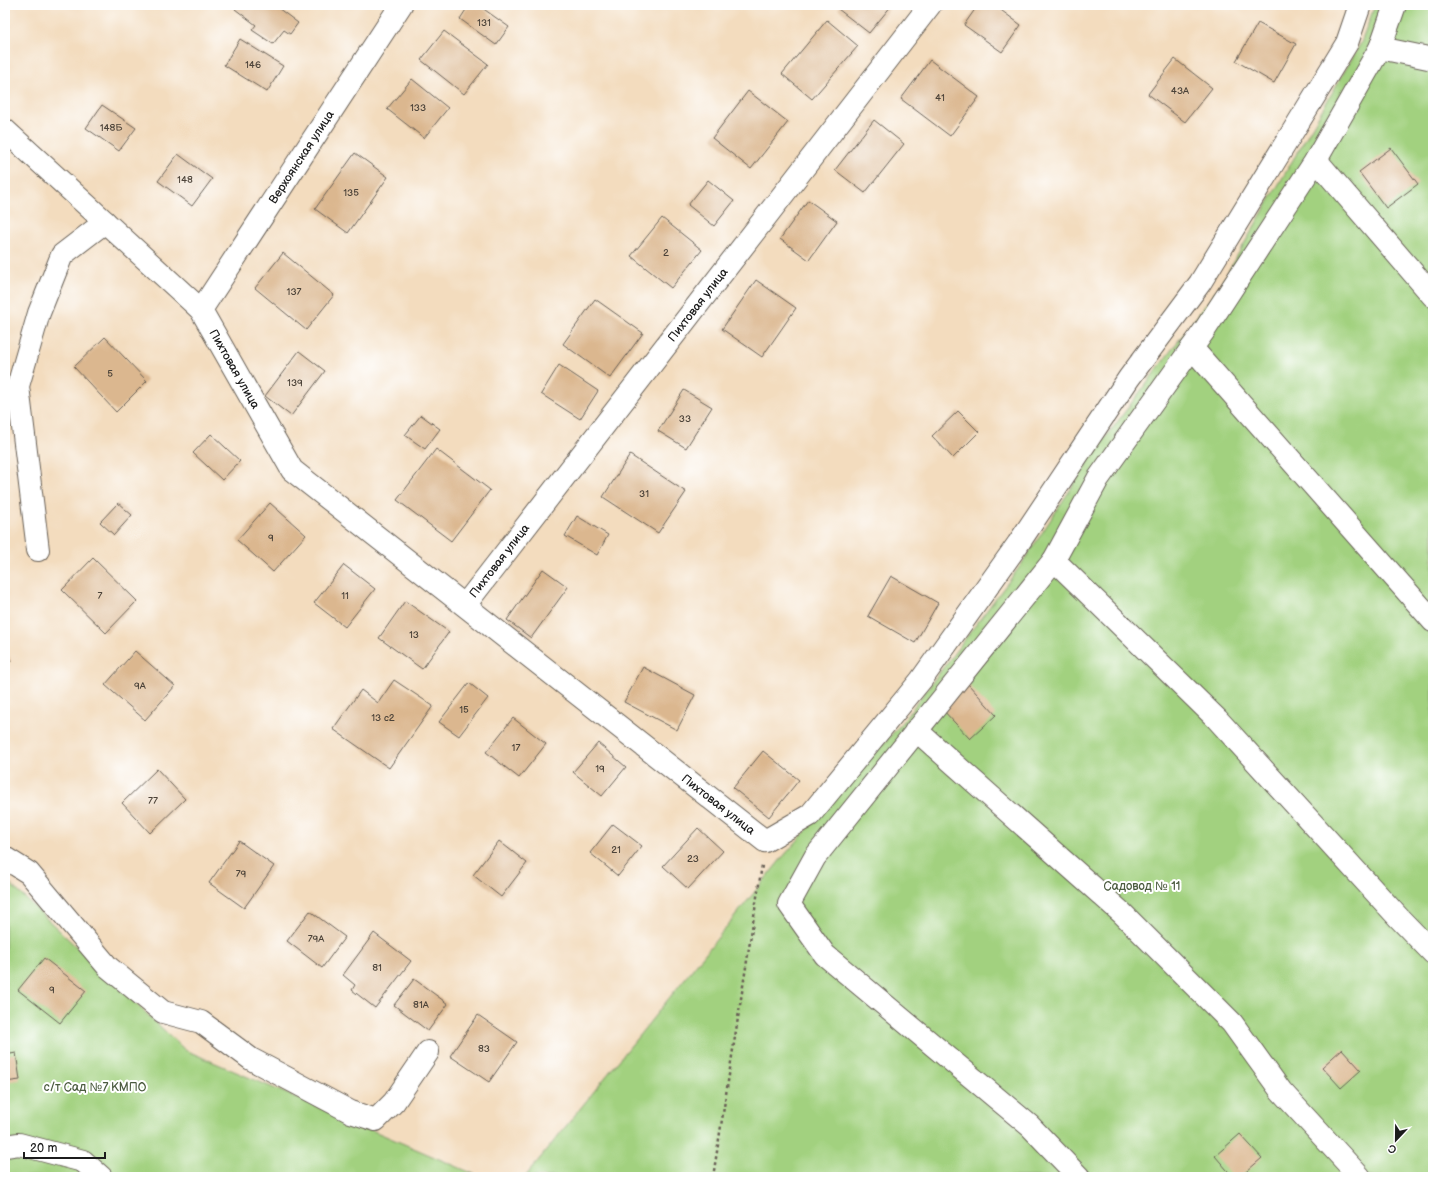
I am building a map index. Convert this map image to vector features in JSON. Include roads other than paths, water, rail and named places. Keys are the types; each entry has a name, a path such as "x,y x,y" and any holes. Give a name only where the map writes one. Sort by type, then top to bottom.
{"street":[{"name":"Верхоянская улица","path":"201,310 401,5"},
{"name":"Пихтовая улица","path":"465,604 930,5"},
{"name":"Пихтовая улица","path":"5,130 201,310 292,470 465,604 765,841 810,815 921,680 1018,544 1129,378 1200,283 1347,43 1360,5"},
{"path":"1079,1177 1030,1126 825,955 789,904 815,856 1054,560 1098,479 1192,348 1316,160 1380,48 1395,5"},
{"path":"1380,48 1433,58"},
{"path":"1316,160 1433,296"},
{"path":"38,550 18,386 39,313 62,255 105,222"},
{"path":"1192,348 1433,621"},
{"path":"1054,560 1217,719 1398,917 1433,953"},
{"path":"916,730 1122,913 1232,1022 1281,1091 1360,1177"},
{"path":"5,858 29,873 108,967 164,1012 201,1022 251,1059 351,1112 376,1120 394,1102 428,1052"},
{"path":"5,1146 19,1144 83,1161 101,1177"}],"park label":[{"name":"Садовод № 11","path":"1142,886"},
{"name":"с/т Сад №7 КМПО","path":"95,1087"}]}
